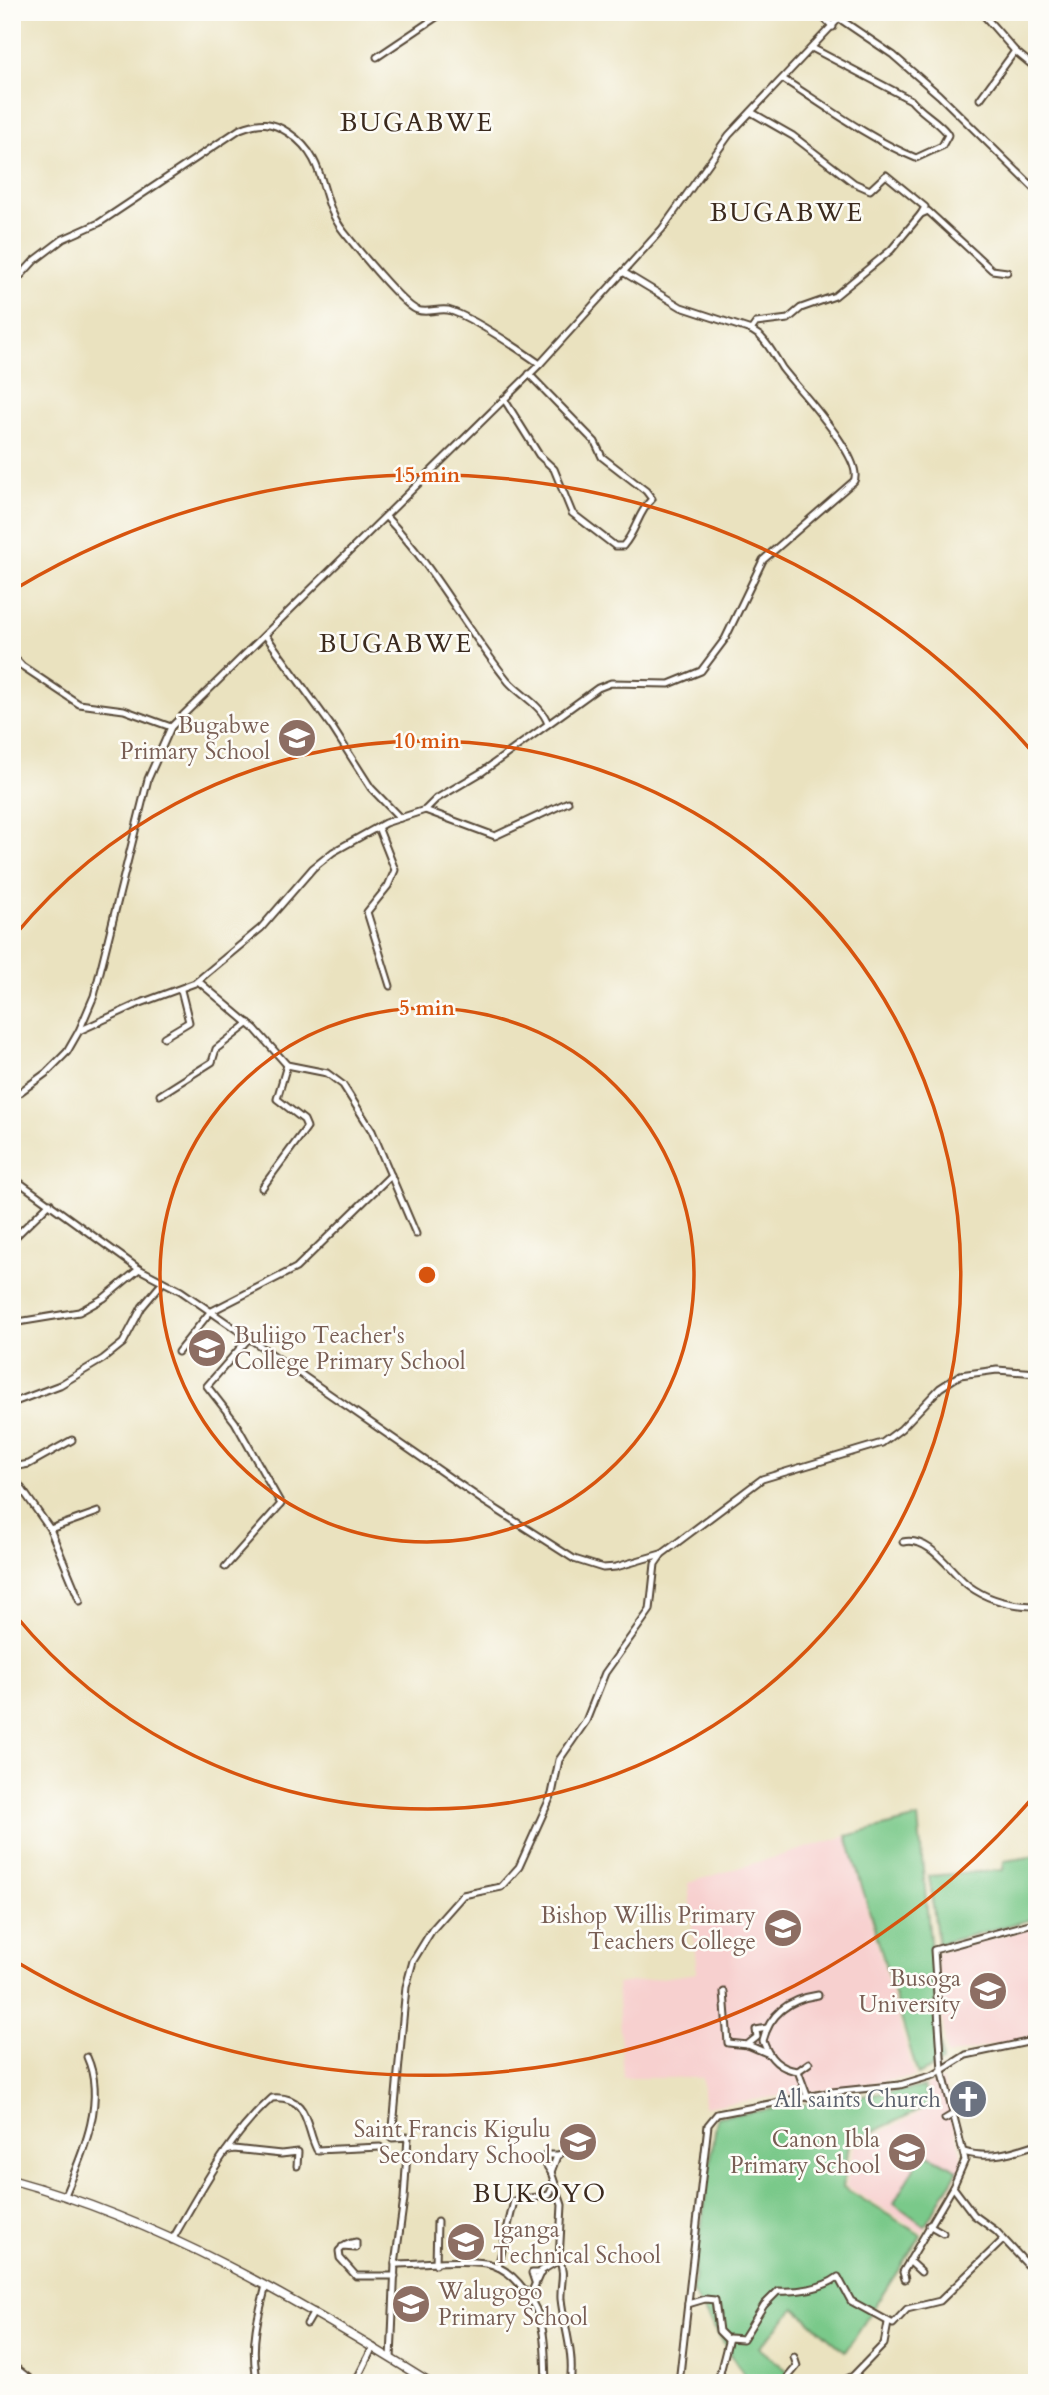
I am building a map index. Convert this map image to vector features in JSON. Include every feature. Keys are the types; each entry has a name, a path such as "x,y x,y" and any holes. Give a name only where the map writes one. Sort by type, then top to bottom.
{"main road":[{"path":"12,2180 65,2195 172,2240 314,2312 430,2383"}],"street":[{"path":"377,57 443,12"},
{"path":"818,12 833,27"},
{"path":"12,1098 46,1073 67,1052 94,996 148,779 171,727 540,364 662,229 729,135 845,12"},
{"path":"981,12 1014,51 1037,69"},
{"path":"840,19 893,55 939,95 1037,191"},
{"path":"783,79 867,134 916,158 942,146 948,135 946,130 932,122 911,100 812,48"},
{"path":"980,99 1014,51"},
{"path":"751,112 870,190 886,175 925,207 891,250 835,296 801,308 788,319 756,323 751,330"},
{"path":"12,285 34,261 63,239 99,223 240,130 265,123 276,125 309,149 320,169 330,207 344,231 403,300 416,310 448,310 511,343 540,364"},
{"path":"921,214 928,211 992,270 1007,272"},
{"path":"79,1031 198,981 261,928 322,860 378,827 425,810 436,799 482,772 598,688 611,683 669,684 701,671 725,639 762,560 854,481 856,469 824,418 780,365 768,345 751,330 681,307 623,272"},
{"path":"504,399 539,454 554,469 572,513 615,546 623,546 635,532 643,508 652,499 646,491 601,457 595,442 529,374"},
{"path":"386,517 446,589 509,682 548,723"},
{"path":"266,636 372,788 400,818"},
{"path":"12,655 22,666 79,704 124,709 171,727"},
{"path":"425,810 495,836 568,803"},
{"path":"378,827 395,870 388,886 367,912 390,986"},
{"path":"198,981 249,1023 287,1065 327,1073 343,1085 372,1131 416,1234"},
{"path":"164,1037 189,1022 181,990"},
{"path":"160,1095 212,1062 216,1049 249,1023"},
{"path":"262,1188 307,1127 304,1120 277,1099 287,1065"},
{"path":"178,1352 210,1312 296,1268 391,1175"},
{"path":"12,1177 139,1269 210,1312 485,1502 574,1559 603,1568 662,1554"},
{"path":"12,1240 50,1203"},
{"path":"12,1323 79,1312 104,1298 139,1269"},
{"path":"12,1403 84,1373 123,1343 142,1307 163,1282"},
{"path":"225,1567 281,1504 235,1422 207,1386 248,1338"},
{"path":"391,2358 391,2276 404,2199 408,2137 391,2138 405,1987 413,1961 432,1930 463,1895 501,1886 519,1867 552,1794 559,1760 586,1721 605,1673 650,1610 655,1564 662,1554 762,1479 882,1443 901,1429 940,1388 960,1376 997,1370 1037,1373"},
{"path":"13,1467 29,1464 72,1440"},
{"path":"12,1454 15,1479 24,1497 50,1529 80,1601"},
{"path":"50,1529 98,1512"},
{"path":"903,1542 916,1544 936,1553 970,1587 998,1601 1037,1606"},
{"path":"905,2279 903,2272 953,2187 965,2160 942,2070 934,1950 1037,1922"},
{"path":"724,1992 728,2043 746,2045 769,2054 788,2070 798,2071 809,2063"},
{"path":"769,2054 763,2041 767,2028 782,2006 801,1997 818,1995"},
{"path":"746,2045 757,2037 756,2029 767,2028"},
{"path":"679,2383 708,2124 718,2114 901,2085 942,2070 966,2055 1037,2040"},
{"path":"65,2195 91,2129 93,2083 87,2057"},
{"path":"798,2071 808,2098"},
{"path":"172,2240 226,2151 257,2111 272,2098 280,2097 292,2101 303,2112 311,2123 317,2150 380,2147"},
{"path":"945,2119 955,2113"},
{"path":"964,2152 976,2156 1017,2152 1037,2144"},
{"path":"226,2151 234,2149 281,2154 298,2152 296,2166"},
{"path":"551,2172 562,2153 546,2155 545,2163 551,2172 562,2205 559,2260 562,2267 561,2298 572,2368 570,2383"},
{"path":"498,2267 514,2201 541,2199 549,2195 554,2184"},
{"path":"953,2187 974,2215 1037,2275"},
{"path":"436,2264 437,2222"},
{"path":"929,2225 943,2233"},
{"path":"888,2323 893,2324 912,2306 940,2301 1003,2240"},
{"path":"342,2247 341,2258 356,2276 391,2276"},
{"path":"529,2298 541,2273 559,2260"},
{"path":"909,2261 921,2272"},
{"path":"395,2264 474,2263 498,2267 522,2286 542,2327 546,2383"},
{"path":"386,2267 391,2276"},
{"path":"688,2304 708,2298 715,2300 719,2331 728,2340 743,2339 775,2293 793,2293 813,2285 827,2286 838,2277 851,2301 883,2316 888,2323 884,2344 853,2376 838,2383"},
{"path":"250,2383 256,2373 253,2352 255,2328 266,2286"},
{"path":"307,2324 314,2312"},
{"path":"725,2383 719,2375 728,2340"},
{"path":"355,2383 373,2347"},
{"path":"783,2383 797,2366 794,2357"},
{"path":"12,2365 35,2383"}],"shaded area":[{"name":"Bishop Willis Primary Teachers College","path":"846,1836 915,2077 704,2107 702,2078 623,2078 617,1984 697,1973 688,1883"},
{"name":"Busoga University","path":"1032,1928 1037,1939 1037,2035 946,2056 936,1953"},
{"name":"Canon Ibla Primary School","path":"943,2080 963,2159 961,2169 923,2233 846,2186 854,2146 932,2106 926,2085"}],"green space":[{"path":"918,1818 942,2063 918,2075 847,1836"},
{"path":"1037,1856 1037,1904 1033,1905 1037,1918 938,1944 929,1876 1003,1870 1004,1861"},
{"path":"924,2087 928,2106 849,2143 843,2187 921,2235 845,2352 795,2308 759,2348 789,2372 781,2383 749,2383 692,2292 717,2117"},
{"path":"923,2152 958,2170 925,2226 894,2203"}],"place":[{"name":"Bugabwe Primary School","path":"297,738"},
{"name":"Buliigo Teacher's College Primary School","path":"207,1348"},
{"name":"Bishop Willis Primary Teachers College","path":"783,1928"},
{"name":"Busoga University","path":"988,1991"},
{"name":"All saints Church","path":"968,2099"},
{"name":"Saint Francis Kigulu Secondary School","path":"578,2142"},
{"name":"Canon Ibla Primary School","path":"907,2152"},
{"name":"Iganga Technical School","path":"466,2242"},
{"name":"Walugogo Primary School","path":"411,2304"}],"district":[{"name":"BUGABWE","path":"417,122"},
{"name":"BUGABWE","path":"787,212"},
{"name":"BUGABWE","path":"396,643"},
{"name":"BUKOYO","path":"540,2193"}]}
